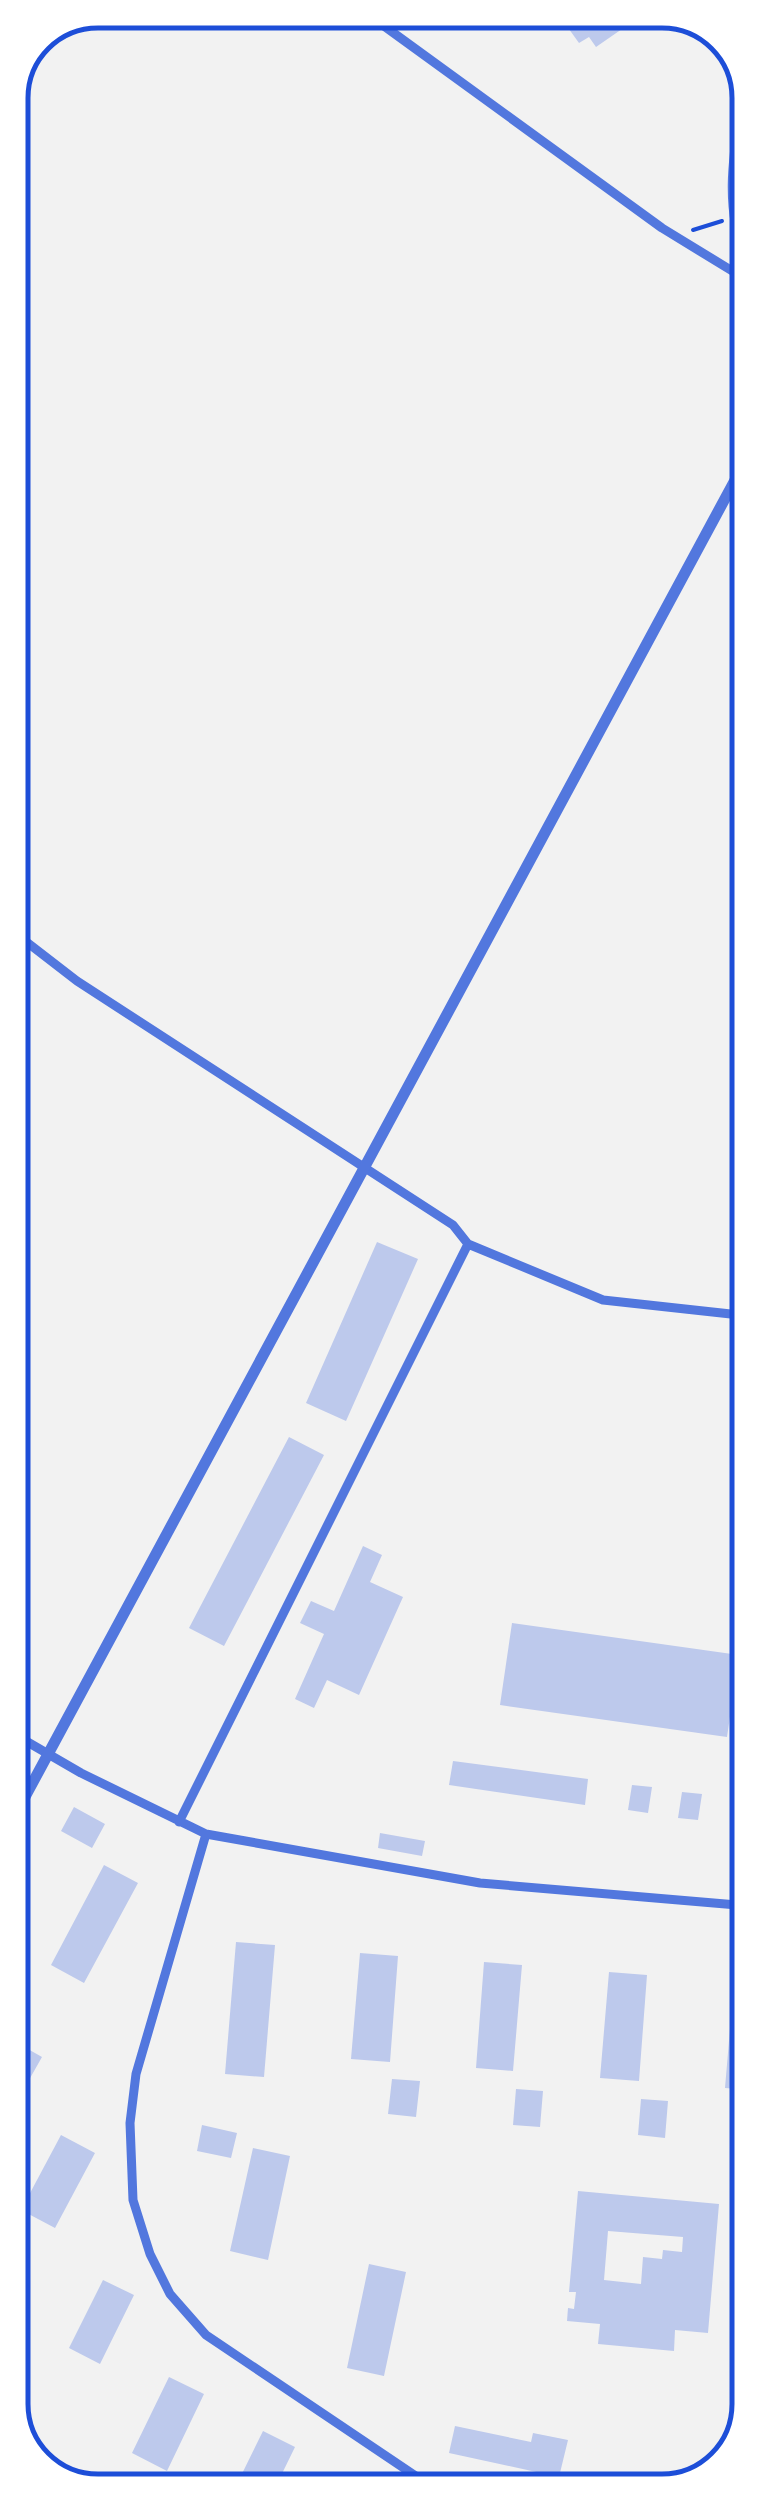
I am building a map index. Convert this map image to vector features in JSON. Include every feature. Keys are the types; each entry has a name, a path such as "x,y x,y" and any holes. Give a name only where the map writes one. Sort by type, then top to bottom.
{"street":[{"path":"387,28 662,228 732,270"},
{"path":"28,1791 732,486"},
{"path":"28,943 77,981 453,1225 468,1244 603,1300 732,1314"},
{"path":"179,1822 468,1244"},
{"path":"28,1742 206,1834 480,1883 732,1904"},
{"path":"206,1834 136,2074 130,2123 133,2200 150,2254 170,2294 206,2335 412,2474"}],"lane":[{"path":"732,173 732,211"}],"path":[{"path":"662,228 698,230 719,224 732,211"}],"building":[{"path":"568,28 623,28 596,47 589,37 579,43"},
{"path":"377,1242 418,1259 346,1421 306,1403"},
{"path":"289,1437 324,1455 224,1646 189,1628"},
{"path":"363,1546 382,1555 370,1582 403,1597 359,1695 327,1680 314,1708 295,1699 324,1634 300,1623 311,1601 334,1611"},
{"path":"512,1623 732,1654 727,1737 500,1705"},
{"path":"453,1761 588,1779 585,1805 449,1785"},
{"path":"632,1785 652,1787 648,1813 628,1810"},
{"path":"682,1792 702,1794 698,1820 678,1818"},
{"path":"74,1807 105,1824 92,1848 61,1831"},
{"path":"380,1833 425,1841 422,1856 378,1848"},
{"path":"104,1865 138,1883 84,1983 51,1965"},
{"path":"236,1942 275,1945 264,2077 225,2074"},
{"path":"360,1953 398,1956 390,2062 351,2059"},
{"path":"484,1962 522,1965 513,2071 476,2068"},
{"path":"609,1972 647,1975 639,2081 600,2078"},
{"path":"732,2006 732,2089 725,2088"},
{"path":"28,2049 42,2057 28,2082"},
{"path":"392,2079 420,2081 416,2117 388,2114"},
{"path":"516,2089 543,2091 540,2127 513,2125"},
{"path":"641,2099 668,2101 665,2138 638,2135"},
{"path":"202,2125 237,2133 231,2158 197,2151"},
{"path":"61,2135 95,2153 55,2228 28,2214 28,2197"},
{"path":"253,2148 290,2156 268,2260 230,2251"},
{"path":"578,2191 719,2204 708,2333 675,2330 674,2351 598,2344 600,2324 567,2321 568,2308 574,2309 576,2292 569,2292","holes":["608,2231 683,2237 682,2252 663,2250 662,2259 643,2257 641,2284 604,2280"]},
{"path":"369,2264 406,2272 384,2376 347,2368"},
{"path":"103,2280 134,2295 100,2364 69,2348"},
{"path":"169,2377 204,2394 167,2471 132,2453"},
{"path":"455,2426 531,2442 533,2433 568,2440 560,2474 449,2453"},
{"path":"263,2431 295,2447 282,2473 242,2473"}]}
